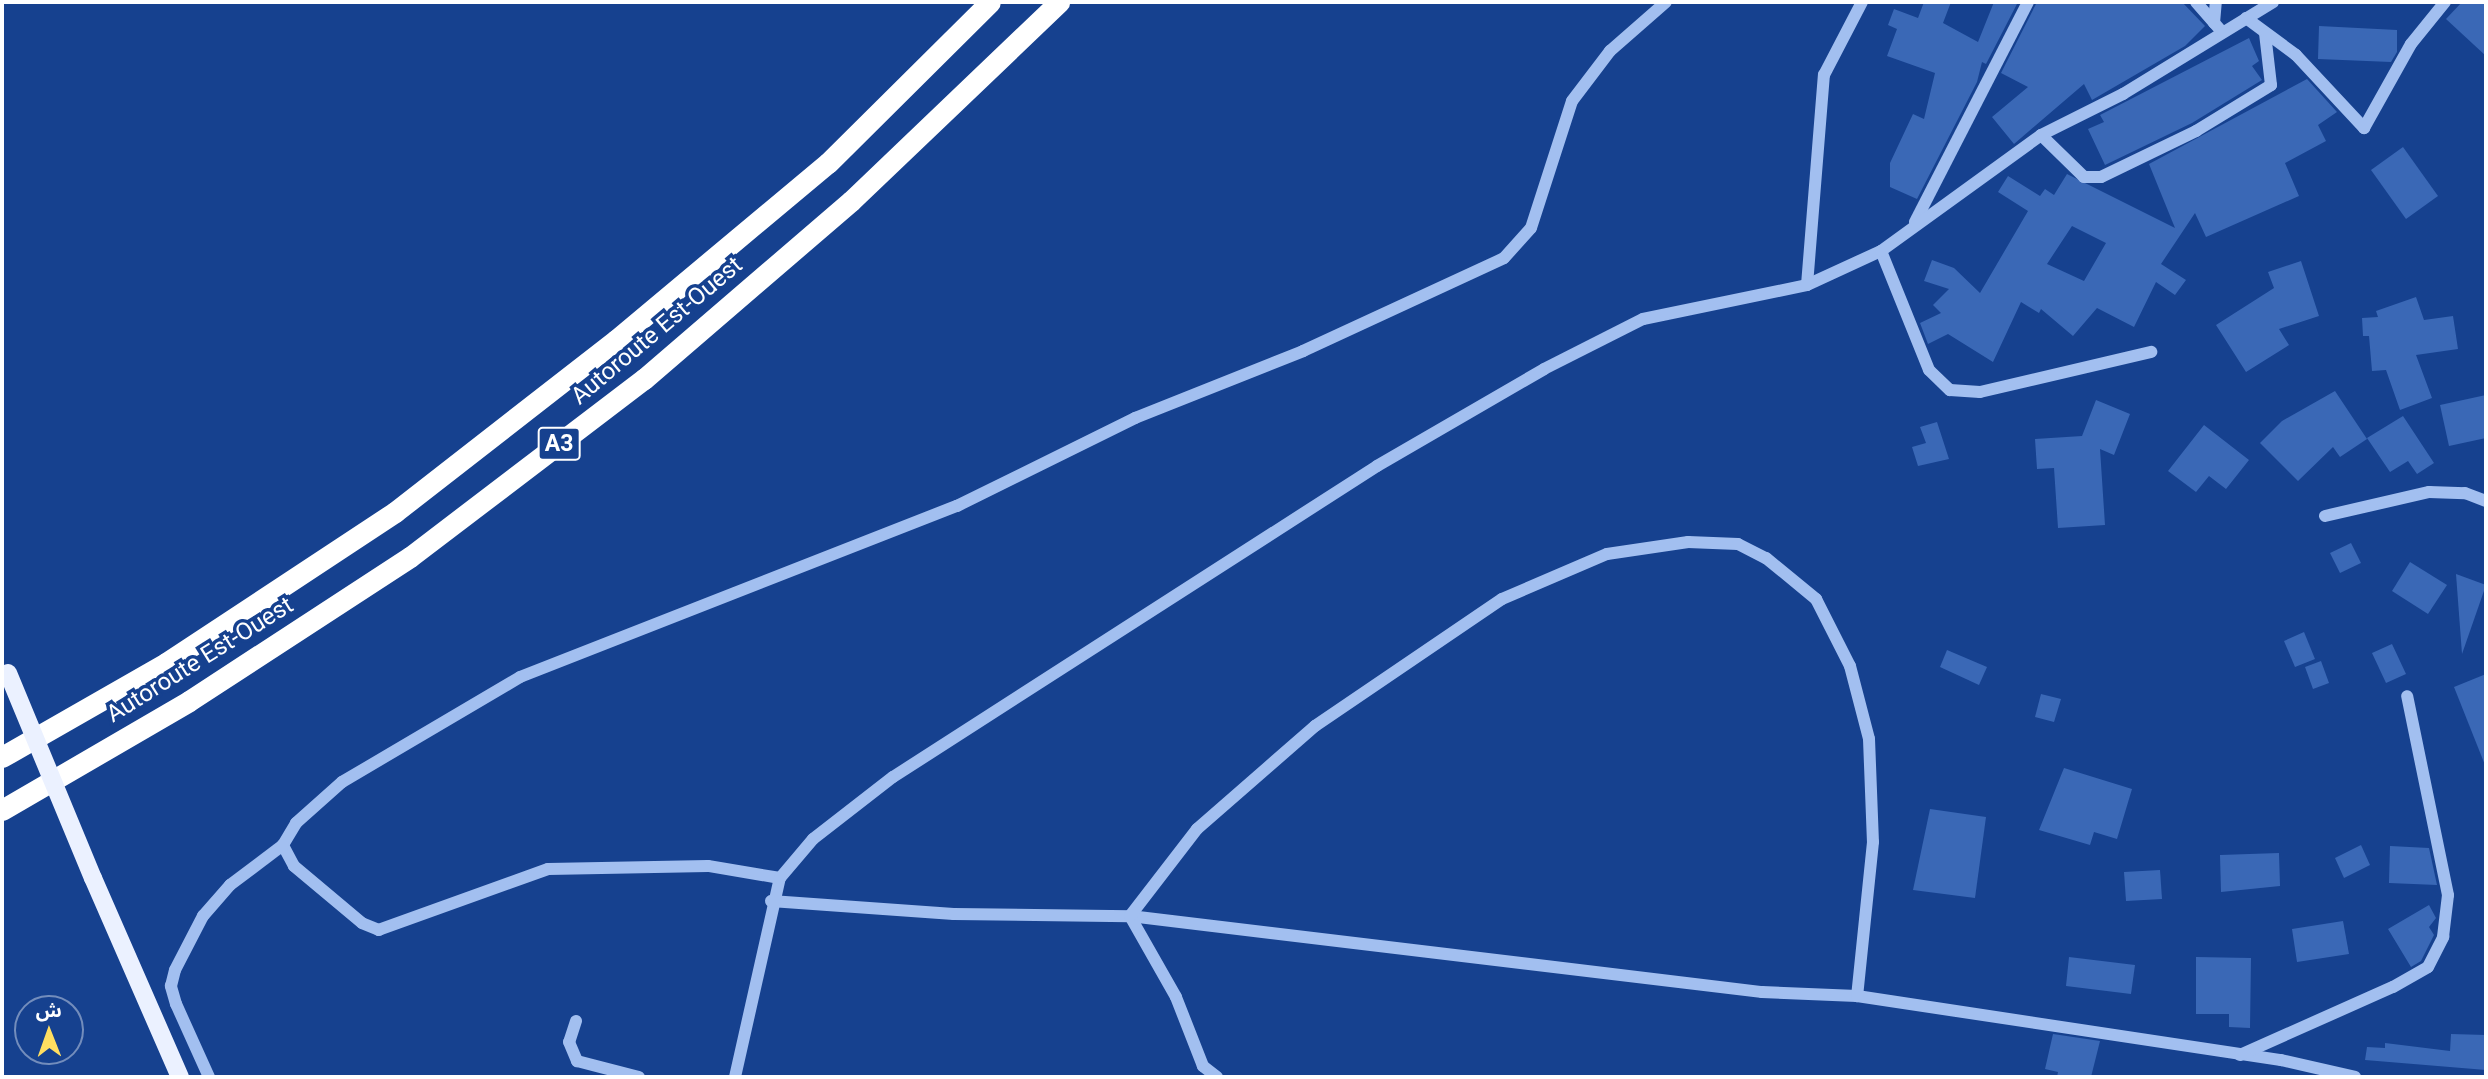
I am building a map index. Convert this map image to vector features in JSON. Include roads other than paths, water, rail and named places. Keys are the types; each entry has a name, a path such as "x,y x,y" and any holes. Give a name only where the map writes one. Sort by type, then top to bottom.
{"highway":[{"name":"Autoroute Est-Ouest","path":"2,757 166,663 395,512 616,340 828,163 990,2"},
{"name":"Autoroute Est-Ouest","path":"2,810 189,701 410,557 633,388 851,201 1059,2"}],"main road":[{"path":"5,666 180,1077"}],"street":[{"path":"209,1077 176,1004 171,986 174,970 204,916 230,885 283,845 296,823 342,782 469,703 530,673 957,506 1135,418 1303,351 1504,258 1531,228 1572,101 1610,51 1666,2"},
{"path":"1807,285 1824,75 1862,2"},
{"path":"1911,229 2028,2"},
{"path":"2196,2 2217,27"},
{"path":"2216,2 2217,27"},
{"path":"735,1077 771,901 780,878 813,839 893,777 1377,466 1544,369 1668,311 1807,285 1881,251 2040,135 2123,94 2217,27 2246,18 2273,2"},
{"path":"2246,18 2296,55 2364,128 2411,44 2445,2"},
{"path":"2040,135 2084,177 2101,177 2196,131 2271,85 2265,33"},
{"path":"1881,251 1929,370 1950,390 1980,392 2151,352"},
{"path":"2325,516 2429,492 2465,493 2486,501"},
{"path":"1130,916 1197,829 1315,726 1502,599 1607,554 1688,542 1738,544 1766,558 1816,599 1850,666 1869,739 1873,842 1857,996"},
{"path":"2240,1055 2393,987 2428,967 2444,937 2448,895 2407,696"},
{"path":"283,845 294,866 362,923 379,930 548,869 708,866 780,878"},
{"path":"771,901 954,914 1130,916 1749,990 1857,996 2240,1055 2355,1077"},
{"path":"1130,916 1176,997 1203,1066 1217,1077"},
{"path":"576,1021 569,1042 577,1061 639,1077"}]}
